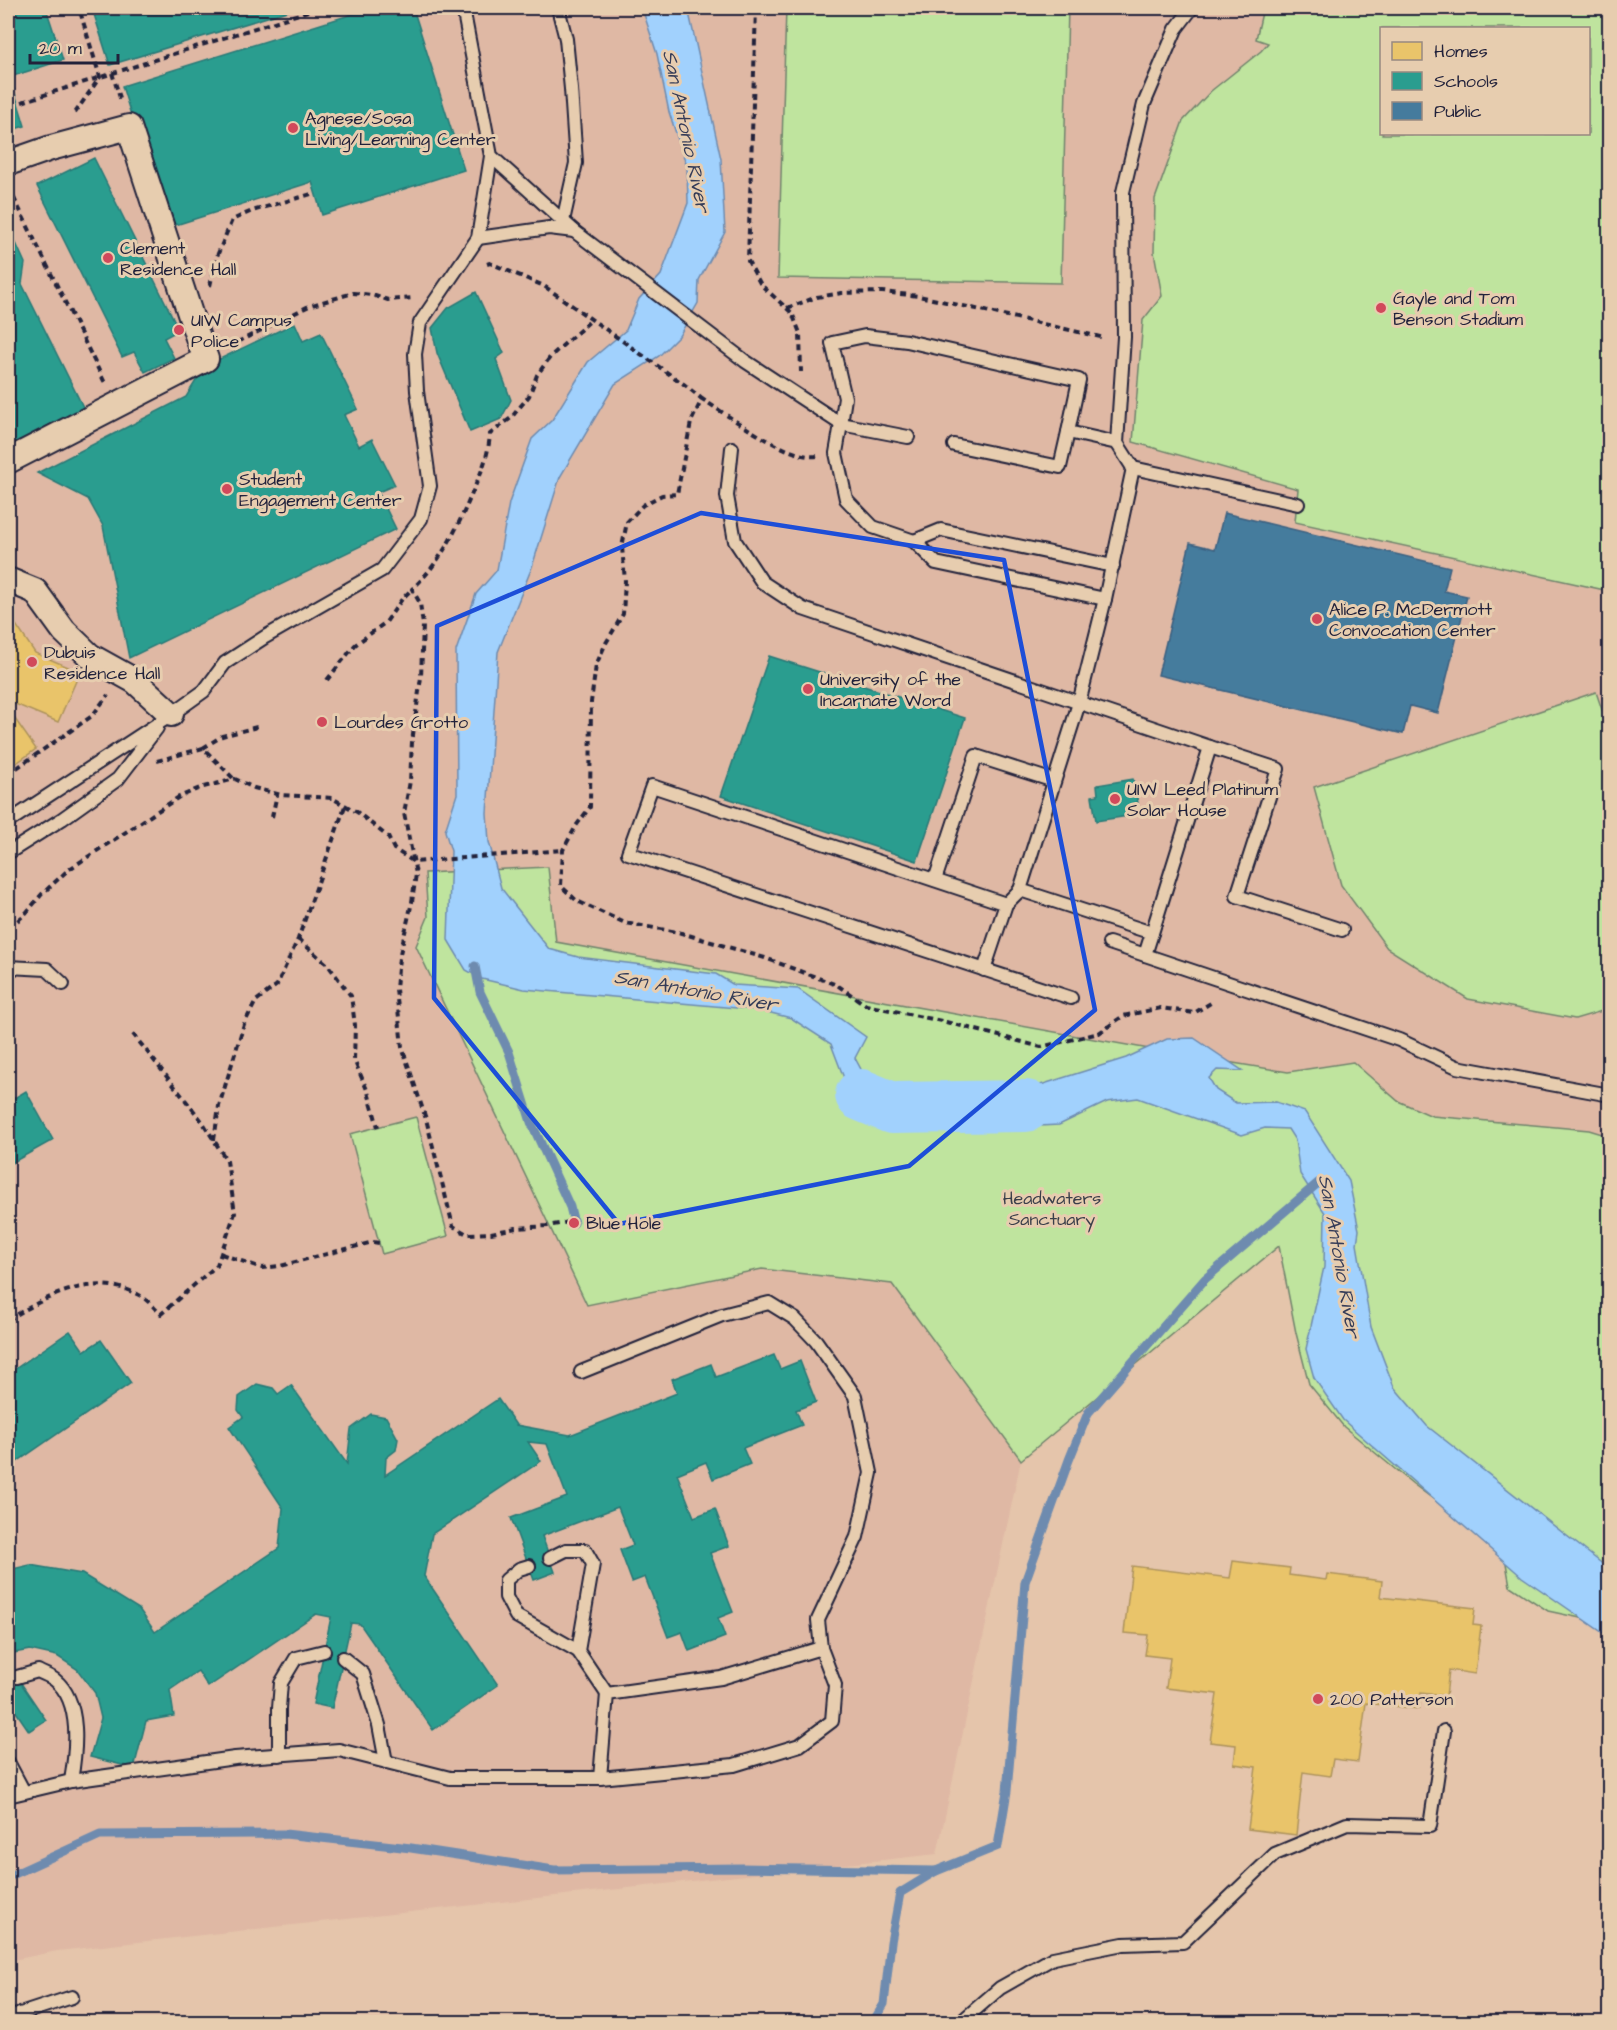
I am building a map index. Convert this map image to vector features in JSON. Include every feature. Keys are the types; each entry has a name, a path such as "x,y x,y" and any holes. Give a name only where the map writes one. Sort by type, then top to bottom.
{"street":[{"path":"8,163 51,148 129,127 206,359 8,461"},
{"path":"8,580 35,591 64,631 81,648 90,656 135,681 167,717"}],"lane":[{"path":"8,822 204,691 225,663 265,637 382,570 421,519 430,486 417,391 415,354 420,323 478,238 491,156 463,8"},
{"path":"558,8 566,39 576,164 562,221"},
{"path":"984,970 1005,904 1020,890 1079,703 1113,566 1133,468 1117,443 1124,337 1123,192 1144,104 1176,29 1192,8"},
{"path":"491,156 574,231 745,361 841,424 908,437"},
{"path":"478,238 549,228 574,231"},
{"path":"954,445 1060,466 1079,380 907,341 865,336 832,344 845,398 836,453 846,499 873,527 914,541 936,563 1105,599"},
{"path":"1068,432 1117,443"},
{"path":"732,448 727,496 735,541 762,582 803,609 1278,769 1237,896 1342,930"},
{"path":"1133,468 1298,504"},
{"path":"914,541 941,530 1113,566"},
{"path":"8,853 62,819 118,778 167,717"},
{"path":"1145,955 1210,747"},
{"path":"935,880 976,756 1054,782"},
{"path":"1005,904 652,786 628,854 1071,998"},
{"path":"1020,890 1152,933"},
{"path":"1108,943 1399,1040 1457,1067 1610,1095"},
{"path":"8,967 47,969 63,984"},
{"path":"8,1796 71,1781 235,1758 339,1750 450,1778 600,1778 734,1765 800,1745 831,1721 835,1684 821,1648 818,1620 856,1537 871,1473 855,1396 816,1341 795,1319 769,1303 722,1315 581,1372"},
{"path":"550,1558 566,1550 585,1550 593,1564 578,1651"},
{"path":"529,1566 519,1569 506,1580 506,1597 516,1616 578,1651 607,1694 600,1778"},
{"path":"607,1694 721,1678 821,1648"},
{"path":"279,1755 281,1683 296,1658 324,1651"},
{"path":"343,1658 363,1674 374,1707 387,1762"},
{"path":"17,1677 38,1671 55,1680 69,1699 77,1748 71,1781"},
{"path":"961,2022 1000,1989 1053,1958 1123,1944 1183,1942 1275,1854 1347,1824 1430,1826 1444,1731"},
{"path":"8,1762 24,1792"},
{"path":"8,2018 72,1997"}],"path":[{"path":"79,8 99,77"},
{"path":"22,102 318,8"},
{"path":"756,8 748,261 761,285 792,313 800,333 803,400"},
{"path":"8,186 116,405"},
{"path":"196,332 231,220 252,211 315,193"},
{"path":"787,308 817,297 842,293 882,292 919,296 1108,339 1124,337"},
{"path":"327,680 355,645 386,622 412,589 429,573 457,530 489,453 490,434 511,418 529,396 537,375 551,356 591,320"},
{"path":"619,340 702,399 771,441 796,453 811,457 836,453"},
{"path":"702,399 691,422 677,494 662,495 643,505 627,522 622,547 625,581 623,614 596,665 591,702 590,807 562,850 561,886 577,901 625,923 678,932 765,958 837,985 866,1005 946,1022 1041,1047 1099,1033 1123,1016 1161,1008 1194,1013 1238,986"},
{"path":"412,589 420,603 423,625 421,677 412,742 410,781 404,813 416,874 399,958 396,989 402,1047 426,1119 453,1226 467,1234 491,1233 569,1222"},
{"path":"8,774 92,716 123,674"},
{"path":"144,745 158,761 202,748 222,736 257,728"},
{"path":"202,748 235,779 277,794 332,798 357,812 388,837 394,849 414,862 562,850"},
{"path":"8,924 15,923 68,870 179,797 200,788 235,779"},
{"path":"272,817 277,794"},
{"path":"214,1140 219,1107 244,1024 256,1001 277,985 298,939 345,806"},
{"path":"298,939 328,965 351,996 355,1025 354,1060 368,1092 378,1127"},
{"path":"8,1320 32,1305 62,1291 87,1286 113,1285 141,1296 161,1314 217,1265 235,1213 227,1161 202,1121 133,1034"},
{"path":"221,1254 262,1268 279,1266 373,1242 379,1243"}],"highlighted area":[{"path":"701,513 1004,560 1095,1010 909,1166 619,1224 434,998 437,626"}],"shaded area":[{"name":"University of the Incarnate Word","path":"8,8 1609,8 1609,1620 1548,1611 1510,1586 1504,1552 1413,1484 1344,1427 1309,1384 1278,1246 1021,1460 937,1854 57,1951 8,1961"}],"green space":[{"path":"786,8 1068,8 1061,283 778,278"},
{"name":"Gayle and Tom Benson Stadium","path":"1263,8 1296,10 1298,8 1609,8 1609,591 1295,522 1298,489 1133,442 1143,320 1162,296 1154,252 1155,199 1183,121 1211,91 1268,43 1256,39"},
{"path":"1596,692 1610,733 1609,1009 1575,1019 1468,999 1387,948 1341,885 1314,787"},
{"name":"Headwaters Sanctuary","path":"548,867 556,942 1288,1072 1353,1062 1398,1101 1432,1116 1589,1130 1609,1136 1609,1620 1599,1622 1548,1611 1510,1586 1504,1552 1413,1484 1344,1427 1309,1384 1296,1333 1279,1246 1021,1460 892,1284 762,1269 587,1305 416,946 428,917 425,873"},
{"path":"416,1117 448,1236 382,1254 350,1134"}],"water":[{"path":"642,8 688,8 721,159 725,232 699,280 698,303 679,336 659,356 615,384 560,477 532,567 498,652 487,813 489,842 501,888 549,949 578,957 716,974 734,985 798,989 866,1037 855,1058 870,1086 946,1113 964,1098 968,1086 986,1083 1034,1087 1126,1058 1167,1039 1194,1038 1243,1071 1217,1070 1209,1078 1216,1090 1236,1103 1276,1102 1305,1112 1349,1181 1359,1230 1357,1244 1371,1327 1394,1387 1427,1426 1609,1569 1609,1637 1522,1577 1343,1420 1314,1378 1306,1349 1324,1267 1325,1213 1300,1174 1295,1140 1288,1129 1265,1128 1242,1135 1138,1098 1107,1102 1059,1125 956,1130 883,1119 856,1103 850,1094 831,1044 791,1018 759,1010 524,989 482,979 466,970 448,940 451,851 445,831 457,794 456,651 476,594 497,570 509,503 532,439 552,420 588,362 626,330 639,299 661,275 688,203 687,167 669,112 657,54"}],"building: Homes":[{"name":"Dubuis Residence Hall","path":"8,613 35,653 80,672 58,722 8,701"},
{"name":"Dubuis Residence Hall","path":"8,709 36,749 8,769"},
{"name":"200 Patterson","path":"1233,1561 1290,1568 1289,1575 1326,1580 1327,1574 1382,1581 1380,1597 1475,1608 1473,1625 1481,1626 1475,1674 1449,1670 1446,1696 1421,1693 1419,1709 1366,1703 1358,1762 1333,1759 1330,1776 1303,1772 1296,1835 1248,1829 1256,1767 1234,1764 1236,1745 1210,1742 1217,1694 1166,1688 1170,1658 1145,1655 1148,1635 1124,1633 1132,1566 1230,1578"}],"building: Schools":[{"path":"8,8 46,8 63,60 10,77 25,126 8,131"},
{"path":"92,8 297,8 110,65"},
{"name":"Agnese/Sosa Living/Learning Center","path":"372,8 413,8 464,170 322,215 312,182 166,228 122,86"},
{"name":"Clement Residence Hall","path":"94,158 179,330 164,338 174,358 145,372 134,352 122,357 37,186"},
{"path":"8,231 25,263 22,284 84,409 8,448"},
{"path":"476,292 504,353 496,359 511,400 501,419 470,432 437,353 432,328 448,308"},
{"name":"Student Engagement Center","path":"295,323 303,341 321,333 358,409 344,415 359,446 372,439 395,485 378,492 396,529 129,658 103,526 88,499 37,473 186,397 205,366"},
{"path":"769,656 965,718 917,861 721,796"},
{"name":"UIW Leed Platinum Solar House","path":"1133,779 1138,803 1133,803 1135,815 1096,821 1092,796 1098,795 1097,785"},
{"path":"26,1091 53,1140 8,1165 8,1098 11,1100"},
{"path":"70,1331 84,1351 101,1340 131,1383 8,1468 8,1374"},
{"path":"774,1355 780,1369 800,1361 816,1402 796,1410 802,1425 743,1448 750,1464 713,1479 706,1462 677,1474 694,1517 715,1509 729,1546 710,1553 733,1612 718,1618 725,1637 689,1651 682,1632 668,1637 645,1577 632,1582 620,1550 633,1545 618,1507 542,1536 555,1572 534,1580 511,1518 567,1497 547,1444 528,1442 541,1461 432,1534 424,1576 498,1685 433,1730 360,1624 351,1623 332,1708 313,1704 331,1617 316,1614 208,1687 198,1671 170,1690 174,1716 146,1721 134,1768 90,1757 101,1718 95,1693 77,1669 57,1656 30,1650 8,1654 8,1570 30,1565 82,1574 139,1609 155,1632 279,1548 283,1508 229,1427 243,1417 238,1410 239,1397 257,1384 273,1388 278,1394 291,1385 347,1464 351,1429 371,1414 386,1417 398,1439 396,1450 386,1458 385,1475 498,1399 516,1425 570,1435 677,1393 672,1379 711,1364 716,1377"},
{"path":"8,1664 46,1720 29,1731 8,1700"}],"building: Public":[{"name":"Alice P. McDermott Convocation Center","path":"1224,513 1450,567 1444,591 1467,596 1438,713 1410,706 1403,734 1158,675 1190,543 1215,549"}],"waterway":[{"path":"475,966 480,992 509,1052 531,1122 570,1207 574,1223"},
{"name":"San Antonio River","path":"861,1095 892,1108 1026,1106"},
{"path":"873,2022 884,2004 891,1942 900,1893 936,1871 998,1846 1007,1791 1025,1582 1088,1413 1205,1279 1318,1183"},
{"path":"8,1877 100,1835 285,1834 411,1848 554,1870 742,1868 936,1871"}],"place":[{"name":"Agnese/Sosa Living/Learning Center","path":"293,128"},
{"name":"Clement Residence Hall","path":"108,258"},
{"name":"Gayle and Tom Benson Stadium","path":"1381,308"},
{"name":"UIW Campus Police","path":"179,330"},
{"name":"Student Engagement Center","path":"227,489"},
{"name":"Alice P. McDermott Convocation Center","path":"1317,619"},
{"name":"Dubuis Residence Hall","path":"32,662"},
{"name":"University of the Incarnate Word","path":"808,689"},
{"name":"Lourdes Grotto","path":"322,722"},
{"name":"UIW Leed Platinum Solar House","path":"1115,799"},
{"name":"Blue Hole","path":"574,1223"},
{"name":"200 Patterson","path":"1318,1699"}]}
